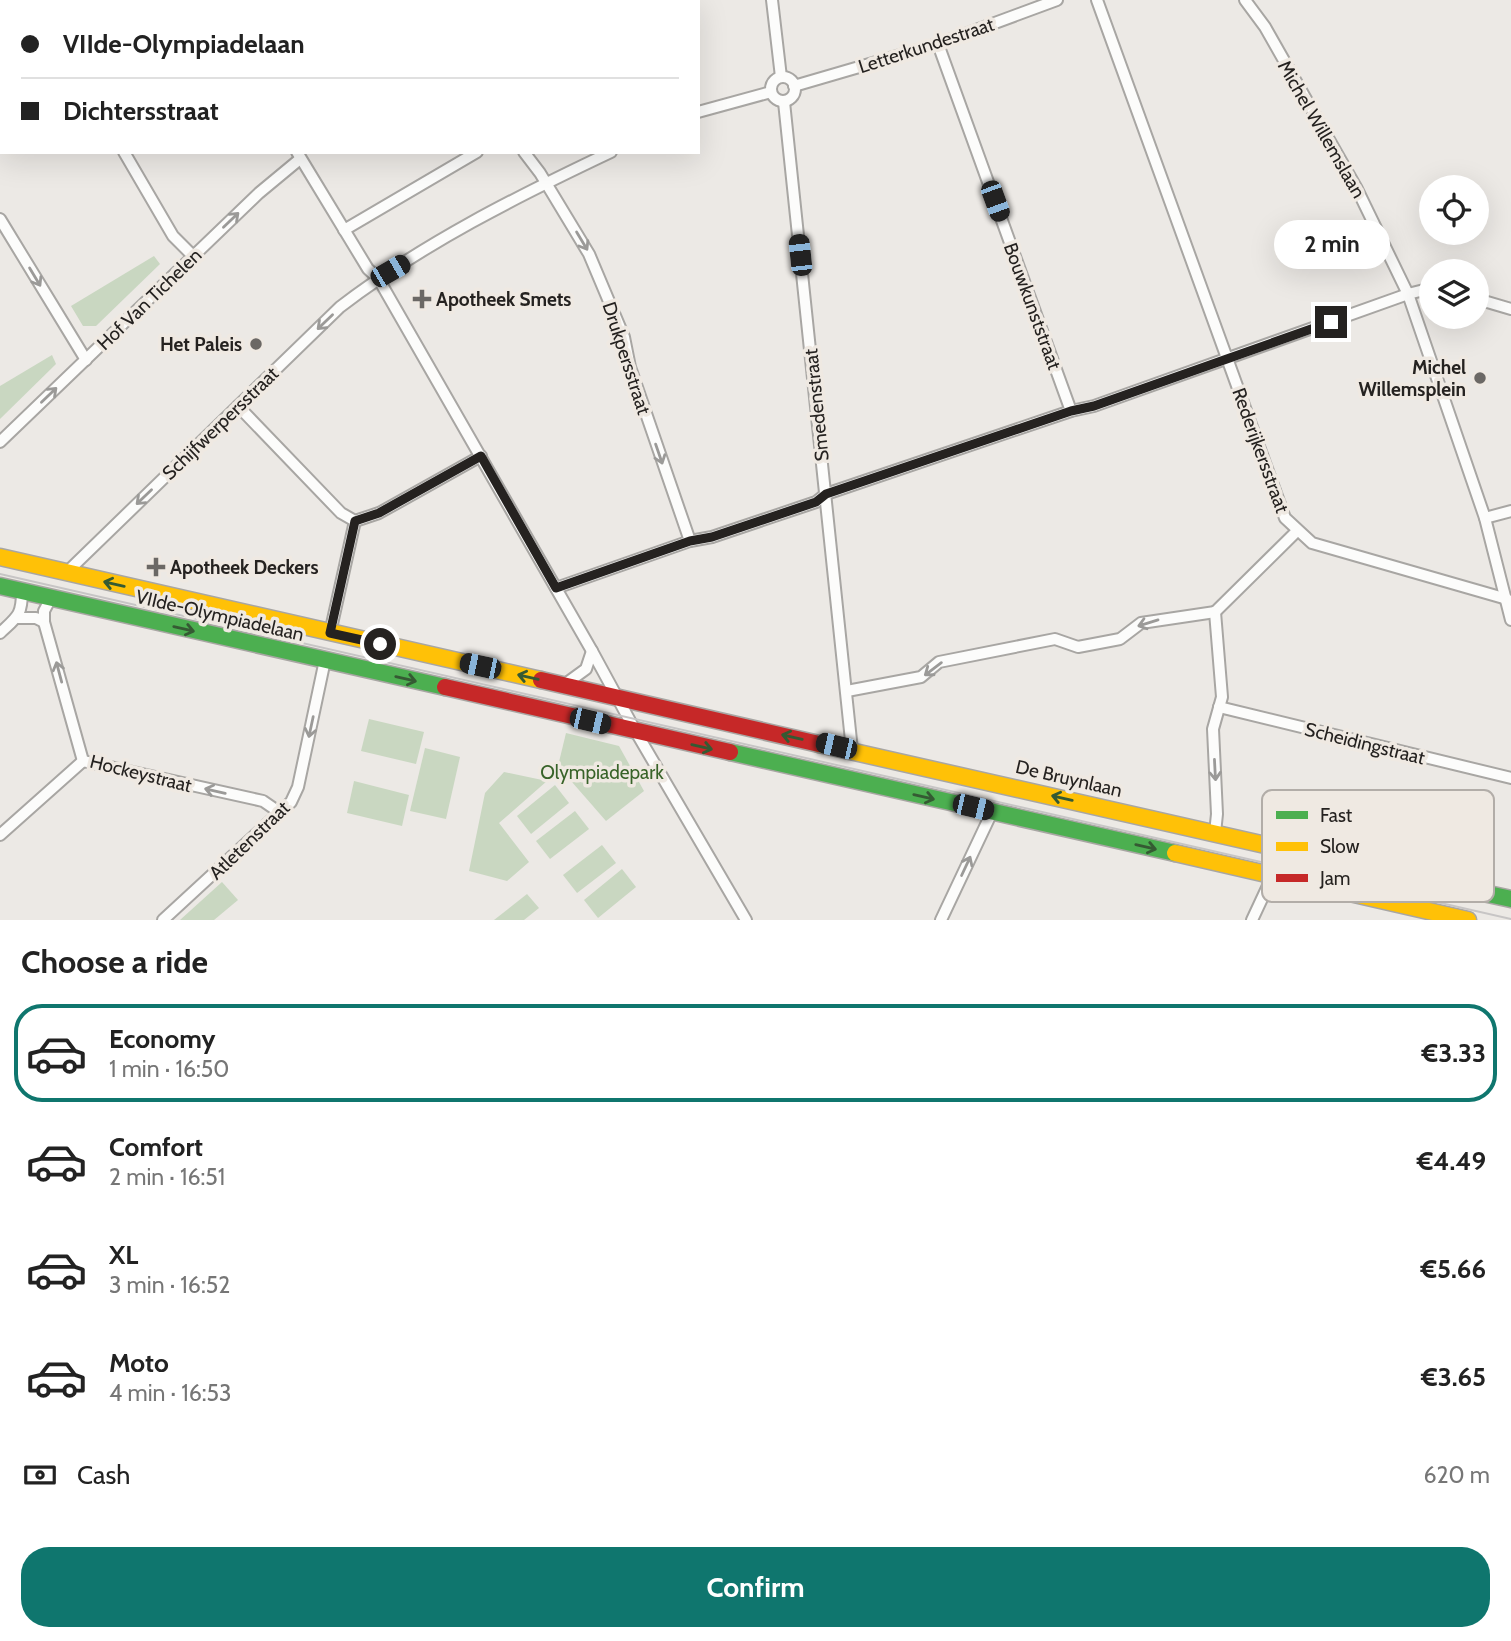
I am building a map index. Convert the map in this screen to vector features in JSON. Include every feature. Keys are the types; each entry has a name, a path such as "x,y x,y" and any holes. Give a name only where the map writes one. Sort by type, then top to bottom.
{"main road":[{"name":"VIIde-Olympiadelaan","path":"0,557 618,698"},
{"name":"VIIde-Olympiadelaan","path":"0,586 636,732"},
{"name":"De Bruynlaan","path":"618,698 1262,843"},
{"path":"636,732 1262,873"},
{"path":"1390,902 1468,920"}],"street":[{"path":"772,0 781,77"},
{"name":"Letterkundestraat","path":"794,86 938,44 1057,0"},
{"name":"Rederijkersstraat","path":"1097,0 1285,518 1312,543 1507,599"},
{"name":"Michel Willemslaan","path":"1245,0 1265,27 1357,189 1408,294 1485,518 1511,620"},
{"name":"Bouwkunststraat","path":"938,44 1071,411"},
{"path":"781,77 790,80 794,86 793,97 784,102 775,99 771,92 772,84 781,77"},
{"path":"700,112 771,92"},
{"name":"Smedenstraat","path":"784,102 852,750"},
{"path":"125,154 173,236 193,256"},
{"path":"344,230 474,154"},
{"path":"525,154 546,183"},
{"path":"378,278 546,183 607,154"},
{"path":"298,155 369,269 378,278 746,920"},
{"name":"Hof Van Tichelen","path":"0,442 298,155"},
{"name":"Drukpersstraat","path":"546,183 589,254 624,337 630,367 690,541"},
{"path":"0,219 86,360"},
{"name":"Schijfwerpersstraat","path":"66,572 340,307 378,278"},
{"path":"556,588 690,541 712,537 816,502 826,494 1071,411 1094,406 1419,291"},
{"path":"1489,303 1511,309"},
{"path":"238,406 341,513 355,521 379,513 481,456"},
{"path":"1485,518 1511,511"},
{"path":"330,633 355,521"},
{"path":"847,691 921,677 939,662 1055,639 1078,647 1120,639 1141,623 1215,612 1297,531"},
{"path":"0,633 18,618 22,608 22,591"},
{"path":"18,618 36,618 44,622 44,611 51,598"},
{"path":"1215,612 1222,697 1213,729 1217,814 1215,833"},
{"name":"Hockeystraat","path":"44,622 83,761 263,802 279,813"},
{"path":"564,685 586,669 592,651"},
{"name":"Atletenstraat","path":"163,920 291,802 298,787 325,660"},
{"name":"Scheidingstraat","path":"1219,707 1511,779"},
{"path":"0,835 83,761"},
{"path":"941,920 992,812"},
{"path":"1252,920 1262,899"}],"green space":[{"path":"154,256 160,264 96,326 83,326 71,306"},
{"path":"52,355 56,364 0,419 0,386"},
{"path":"369,719 424,732 416,764 361,751"},
{"name":"Olympiadepark","path":"566,733 619,746 644,791 606,821 558,766"},
{"path":"425,748 460,757 446,819 410,811"},
{"path":"504,772 547,781 499,823 529,862 507,881 469,871 485,793"},
{"path":"354,781 409,795 402,826 347,813"},
{"path":"555,785 569,803 531,834 517,816"},
{"path":"575,811 589,829 550,859 536,841"},
{"path":"602,845 616,863 577,893 563,875"},
{"path":"622,869 636,887 598,918 584,900"},
{"path":"222,882 238,900 214,920 180,920"},
{"path":"527,894 539,908 524,920 494,920"}],"tram line":[{"path":"0,574 1262,862"},
{"path":"1437,902 1511,919"}],"traffic: fast":[{"path":"0,586 445,687"},
{"path":"730,752 1175,853"},
{"path":"1494,895 1511,899"}],"traffic: slow":[{"path":"0,557 541,680"},
{"path":"819,744 1262,844"},
{"path":"1175,853 1262,873"},
{"path":"1389,902 1468,920"}],"traffic: jam":[{"path":"541,680 819,744"},
{"path":"445,687 730,752"}],"place":[{"name":"Apotheek Smets","path":"422,299"},
{"name":"Het Paleis","path":"256,344"},
{"name":"Michel Willemsplein","path":"1480,378"},
{"name":"Apotheek Deckers","path":"156,567"}],"route":[{"path":"380,644 330,633 355,521 370,518 481,456 556,588 690,541 712,537 816,502 826,494 1022,427 1094,406 1331,322"}]}
